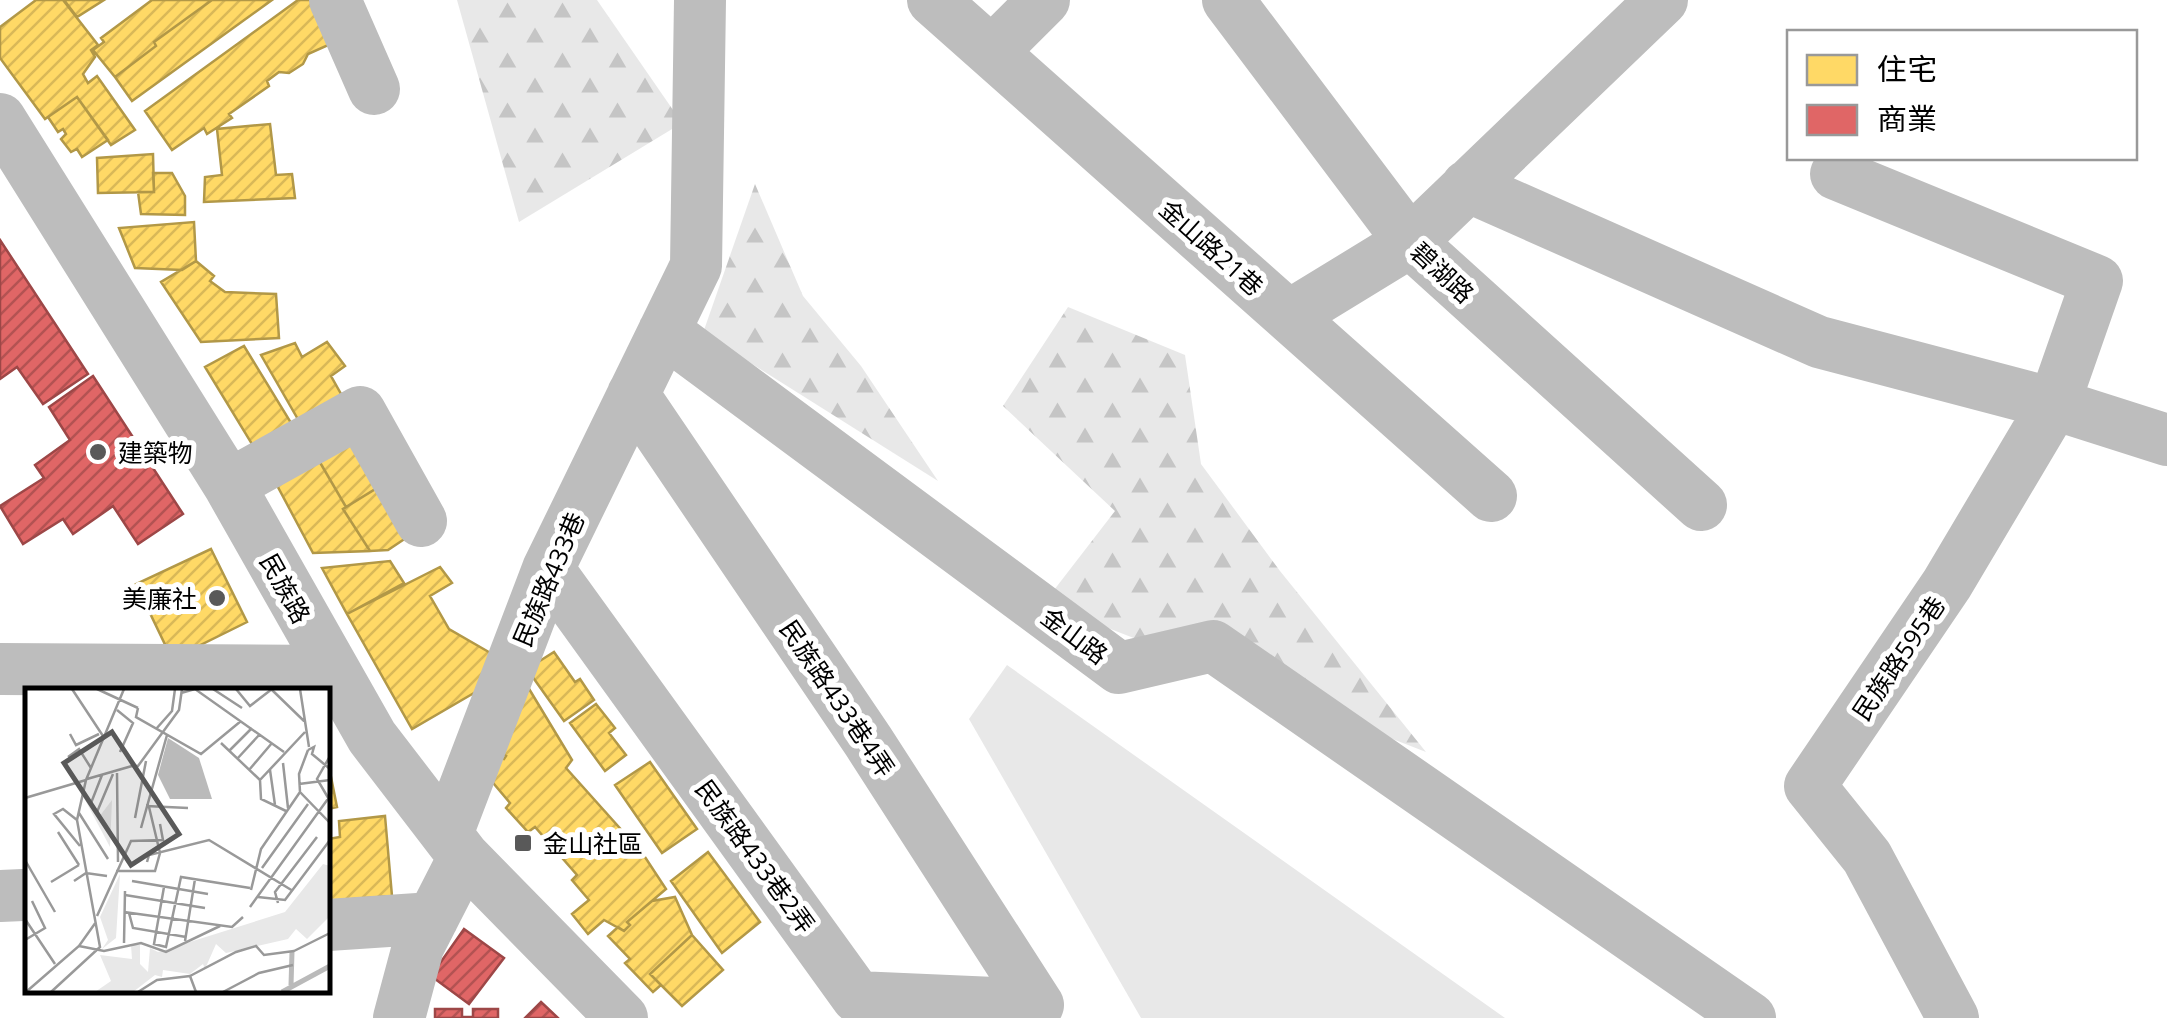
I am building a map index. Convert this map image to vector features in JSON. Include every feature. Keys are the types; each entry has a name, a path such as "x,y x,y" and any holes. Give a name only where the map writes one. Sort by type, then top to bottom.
{"street":[{"path":"336,0 374,89"},
{"path":"664,331 696,266 700,22 730,0"},
{"name":"金山路21巷","path":"933,0 1491,496"},
{"path":"992,52 1044,0"},
{"name":"碧湖路","path":"1228,0 1410,242 1701,505"},
{"path":"1289,316 1410,242 1662,0"},
{"name":"民族路","path":"0,119 20,189 229,485 372,737 455,846 622,1018"},
{"name":"民族路595巷","path":"1836,174 2098,281 2054,404 1948,584 1810,786 1868,857 1952,1018"},
{"path":"1467,186 1818,342 2054,404 2167,440"},
{"name":"民族路433巷","path":"399,1018 418,947 432,918 548,569 664,331"},
{"name":"金山路","path":"664,331 1118,668 1214,646 1750,1018"},
{"name":"民族路433巷4弄","path":"634,394 868,741 1038,1005"},
{"path":"229,485 360,412 421,520"},
{"name":"民族路433巷2弄","path":"548,569 858,997 1038,1005"},
{"path":"0,669 120,680 332,671"},
{"path":"330,926 432,918"}],"green space":[{"path":"457,0 597,0 682,123 519,222"},
{"path":"755,184 803,296 861,366 938,481 703,333"},
{"path":"1068,307 1185,355 1201,464 1280,571 1426,752 1044,603 1115,511 1003,406"},
{"path":"1007,665 1505,1018 1141,1018 969,719"}],"building: 住宅":[{"path":"36,0 63,0 98,45 91,50 95,57 83,74 88,83 97,76 135,130 111,145 77,97 45,119 0,58 0,27"},
{"path":"64,0 104,0 77,17"},
{"path":"152,0 212,0 154,42 156,46 115,77 93,50 104,42 101,38"},
{"path":"212,0 272,0 132,101 115,77 156,46 154,42"},
{"path":"298,0 311,0 333,43 308,54 303,64 289,73 279,72 267,81 269,86 229,114 232,118 207,134 204,128 172,150 145,111"},
{"path":"77,97 108,140 82,157 77,149 71,152 61,139 66,134 63,129 58,132 48,117"},
{"path":"270,124 276,175 292,174 295,198 204,202 205,177 222,175 217,129"},
{"path":"153,154 154,192 98,193 97,158"},
{"path":"153,173 172,173 185,196 185,215 141,214 138,192 154,192"},
{"path":"194,222 196,261 182,270 135,268 119,228"},
{"path":"196,261 214,276 210,281 225,292 276,294 279,338 201,342 161,282"},
{"path":"327,342 345,366 331,376 345,401 303,428 261,355 295,343 302,357"},
{"path":"244,346 296,431 258,454 205,367"},
{"path":"350,438 377,488 346,507 318,459"},
{"path":"318,459 370,551 313,553 271,474"},
{"path":"377,488 409,536 388,550 370,551 343,509"},
{"path":"211,549 247,622 172,659 136,584"},
{"path":"390,561 404,583 347,614 322,568"},
{"path":"440,567 452,583 430,596 449,629 494,655 486,686 412,729 347,614"},
{"path":"554,652 575,682 580,679 594,700 564,721 527,669"},
{"path":"511,659 572,760 566,768 643,854 666,889 627,922 630,925 624,931 604,920 588,934 572,914 589,900 572,880 577,875 535,827 528,832 506,808 510,803 483,771 493,756 506,756 486,746"},
{"path":"596,704 615,728 609,733 626,755 605,771 570,723"},
{"path":"650,762 697,829 662,853 615,785"},
{"path":"330,772 337,807 330,809"},
{"path":"385,816 392,896 330,901 330,839 340,837 339,821"},
{"path":"708,852 760,922 722,953 671,881"},
{"path":"675,897 692,935 650,974 661,985 653,992 625,963 630,959 608,936 618,927 624,931 630,925 627,922 652,901"},
{"path":"692,935 723,970 682,1006 650,974"}],"building: 商業":[{"name":"建築物","path":"0,240 88,374 43,404 17,367 0,379"},
{"name":"建築物","path":"93,376 183,514 138,544 113,506 73,534 63,519 23,544 0,506 44,478 35,465 70,440 49,407"},
{"path":"464,929 504,958 469,1004 431,976"},
{"path":"541,1002 558,1018 525,1018"},
{"path":"435,1009 462,1009 462,1017 473,1017 473,1009 498,1009 498,1018 435,1018"}],"place":[{"name":"建築物","path":"98,452"},
{"name":"美廉社","path":"217,598"},
{"name":"金山社區","path":"523,843"}]}
